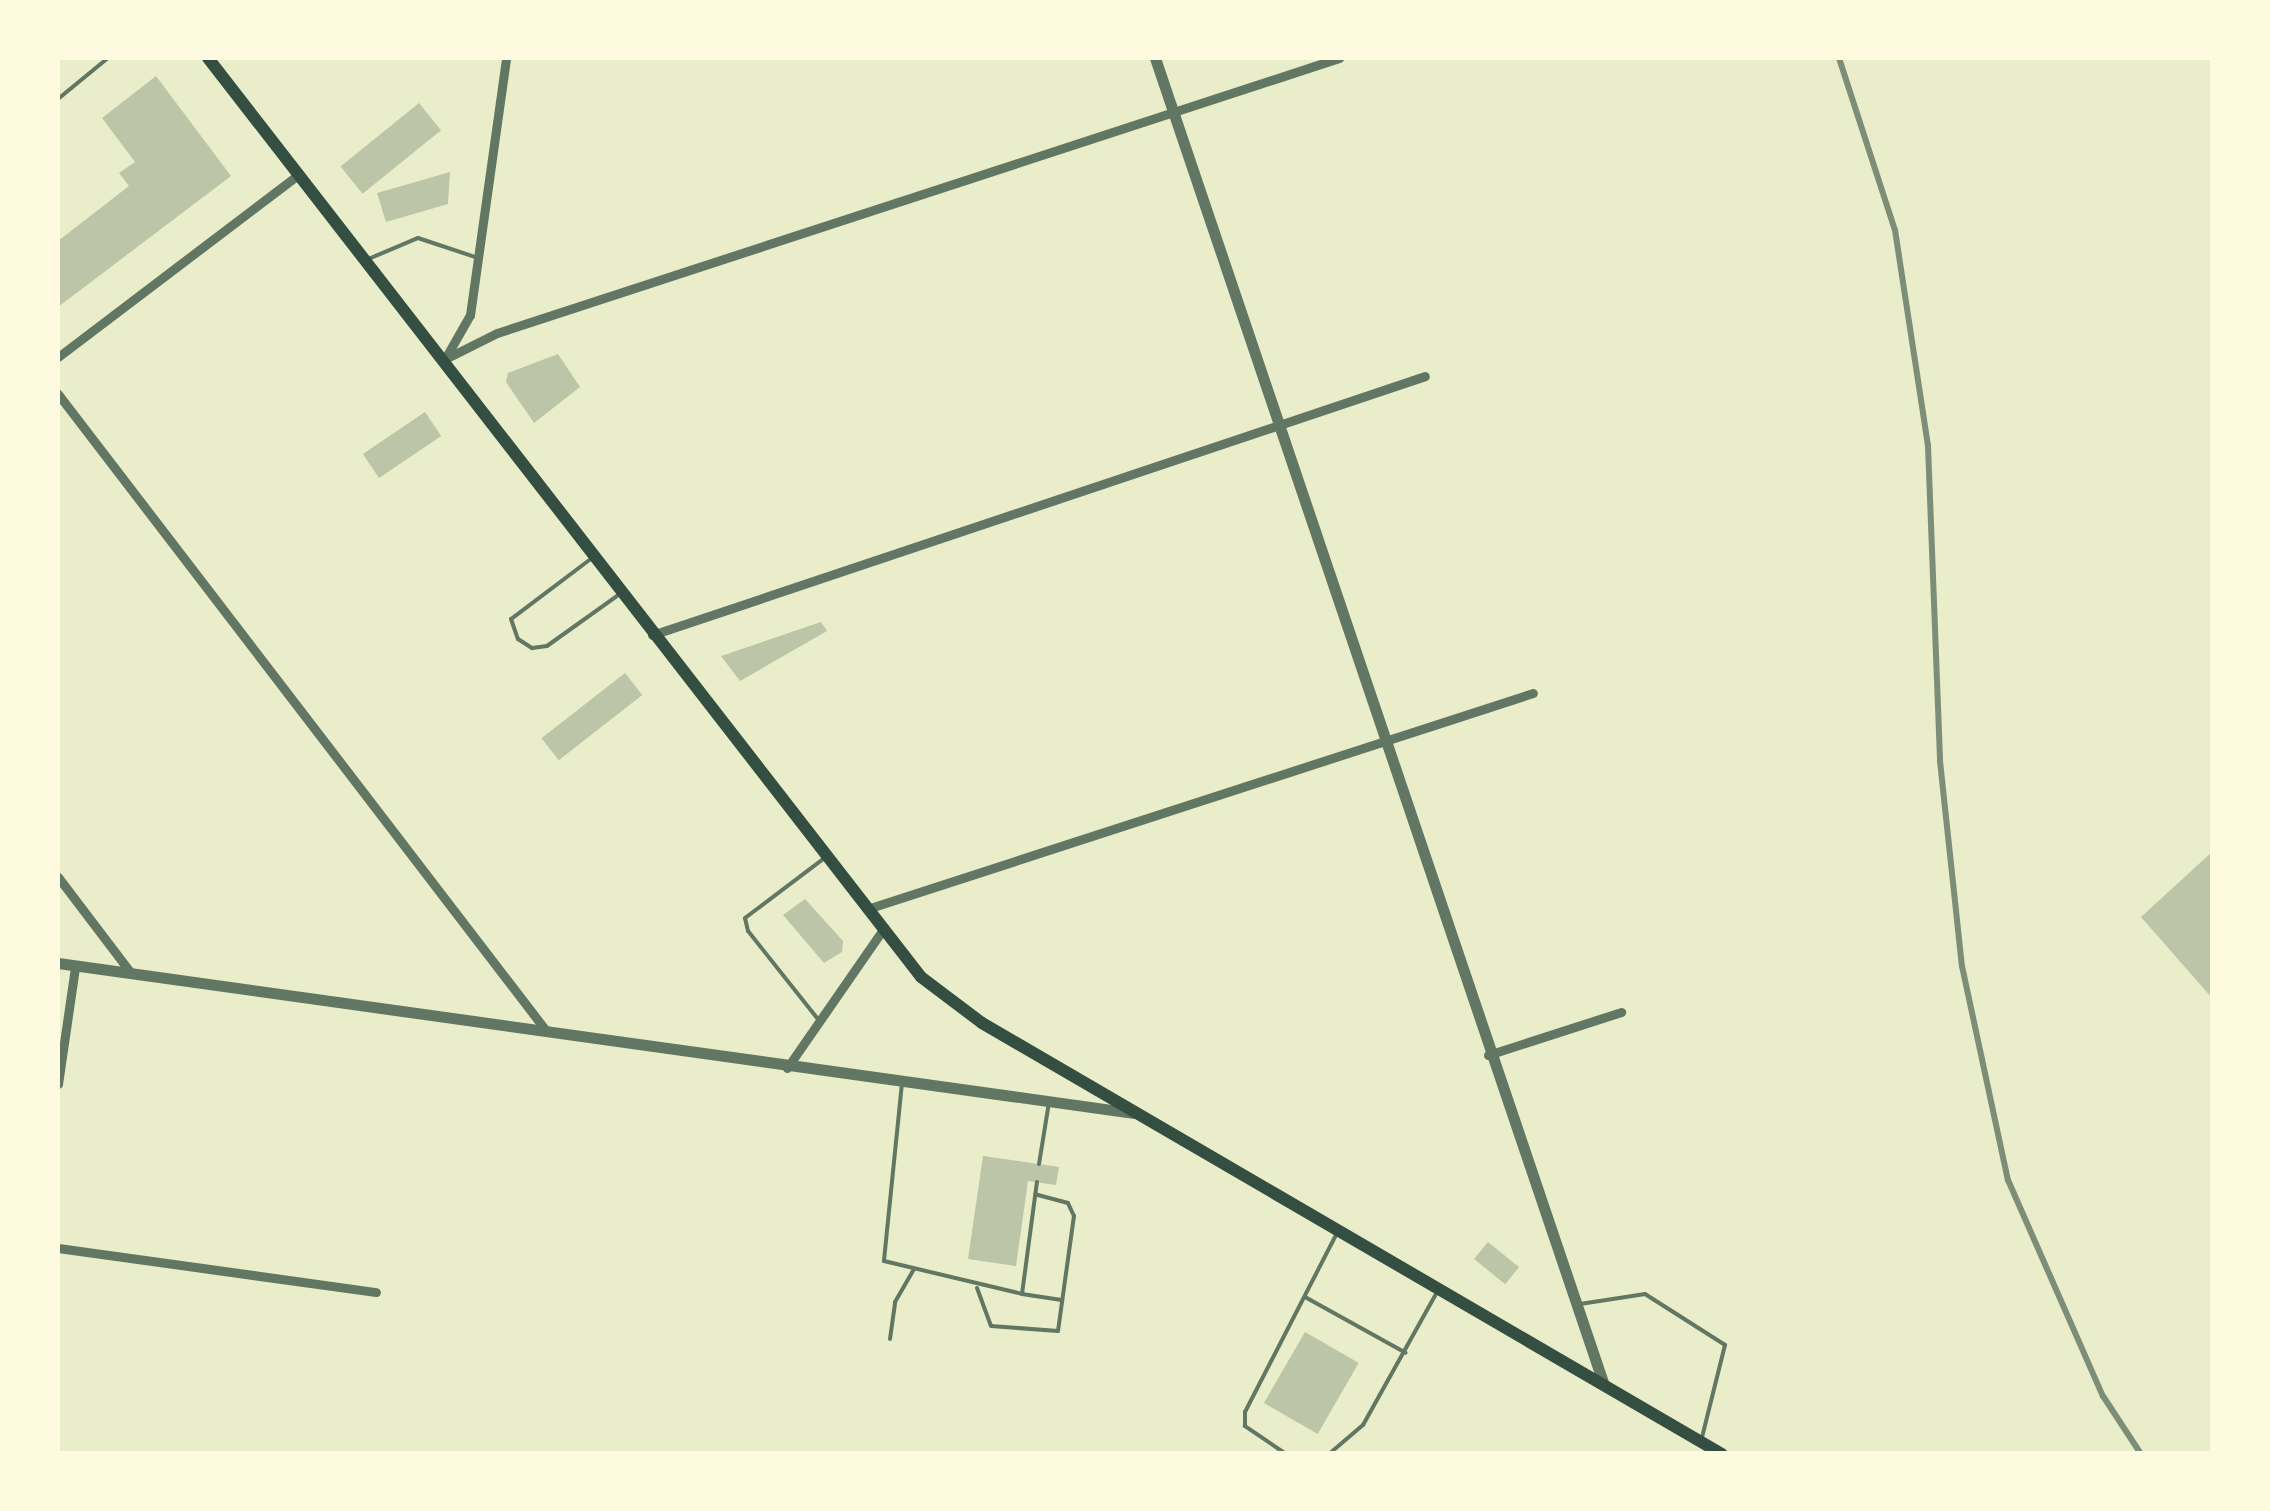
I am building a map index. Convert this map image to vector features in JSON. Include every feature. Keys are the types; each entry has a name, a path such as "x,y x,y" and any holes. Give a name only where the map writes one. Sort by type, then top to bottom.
{"main road":[{"path":"208,58 445,359 652,635 882,931 952,1002 1135,1114 1722,1454"}],"street":[{"path":"445,359 470,315 506,58"},
{"path":"1155,58 1382,742 1604,1385"},
{"path":"445,359 497,333 1172,109 1341,58"},
{"path":"58,357 298,174"},
{"path":"652,635 1426,376"},
{"path":"58,394 547,1032"},
{"path":"866,909 1533,693"},
{"path":"58,877 130,972"},
{"path":"787,1068 882,931"},
{"path":"58,963 1135,1114"},
{"path":"58,1084 75,967"},
{"path":"1488,1055 1622,1012"},
{"path":"58,1248 376,1292"}],"lane":[{"path":"58,99 108,58"},
{"path":"58,86 62,92"},
{"path":"366,260 418,238 478,258"},
{"path":"594,557 512,619 518,639 532,648 547,646 621,594"},
{"path":"819,1022 748,932 745,918 826,857"},
{"path":"902,1083 884,1261 977,1288 1062,1300"},
{"path":"1039,1164 1049,1102"},
{"path":"1022,1294 1037,1182"},
{"path":"977,1288 991,1326 1058,1330 1074,1216 1068,1203 1035,1194"},
{"path":"1286,1454 1245,1426 1252,1394 1338,1231"},
{"path":"890,1339 896,1302 914,1269"},
{"path":"1330,1454 1364,1426 1438,1289"},
{"path":"1575,1305 1645,1294 1725,1345 1701,1442"},
{"path":"1304,1296 1406,1353"}],"building":[{"path":"156,76 231,176 58,307 58,241 129,186 119,173 135,162 102,118"},
{"path":"419,103 441,130 363,194 341,167"},
{"path":"450,172 448,204 386,222 377,193"},
{"path":"558,354 580,387 534,423 506,382 508,373"},
{"path":"425,412 441,436 379,478 363,454"},
{"path":"821,622 827,631 740,681 721,656"},
{"path":"625,673 642,695 559,760 541,738"},
{"path":"2212,852 2212,998 2141,917"},
{"path":"805,899 843,941 842,952 824,963 783,915"},
{"path":"983,1156 1059,1167 1056,1185 1028,1181 1016,1266 968,1259"},
{"path":"1488,1242 1519,1267 1505,1284 1474,1259"},
{"path":"1305,1332 1359,1363 1318,1434 1264,1403"}],"railway":[{"path":"1839,58 1895,230 1928,446 1940,761 1962,966 2008,1180 2103,1396 2141,1454"}]}
